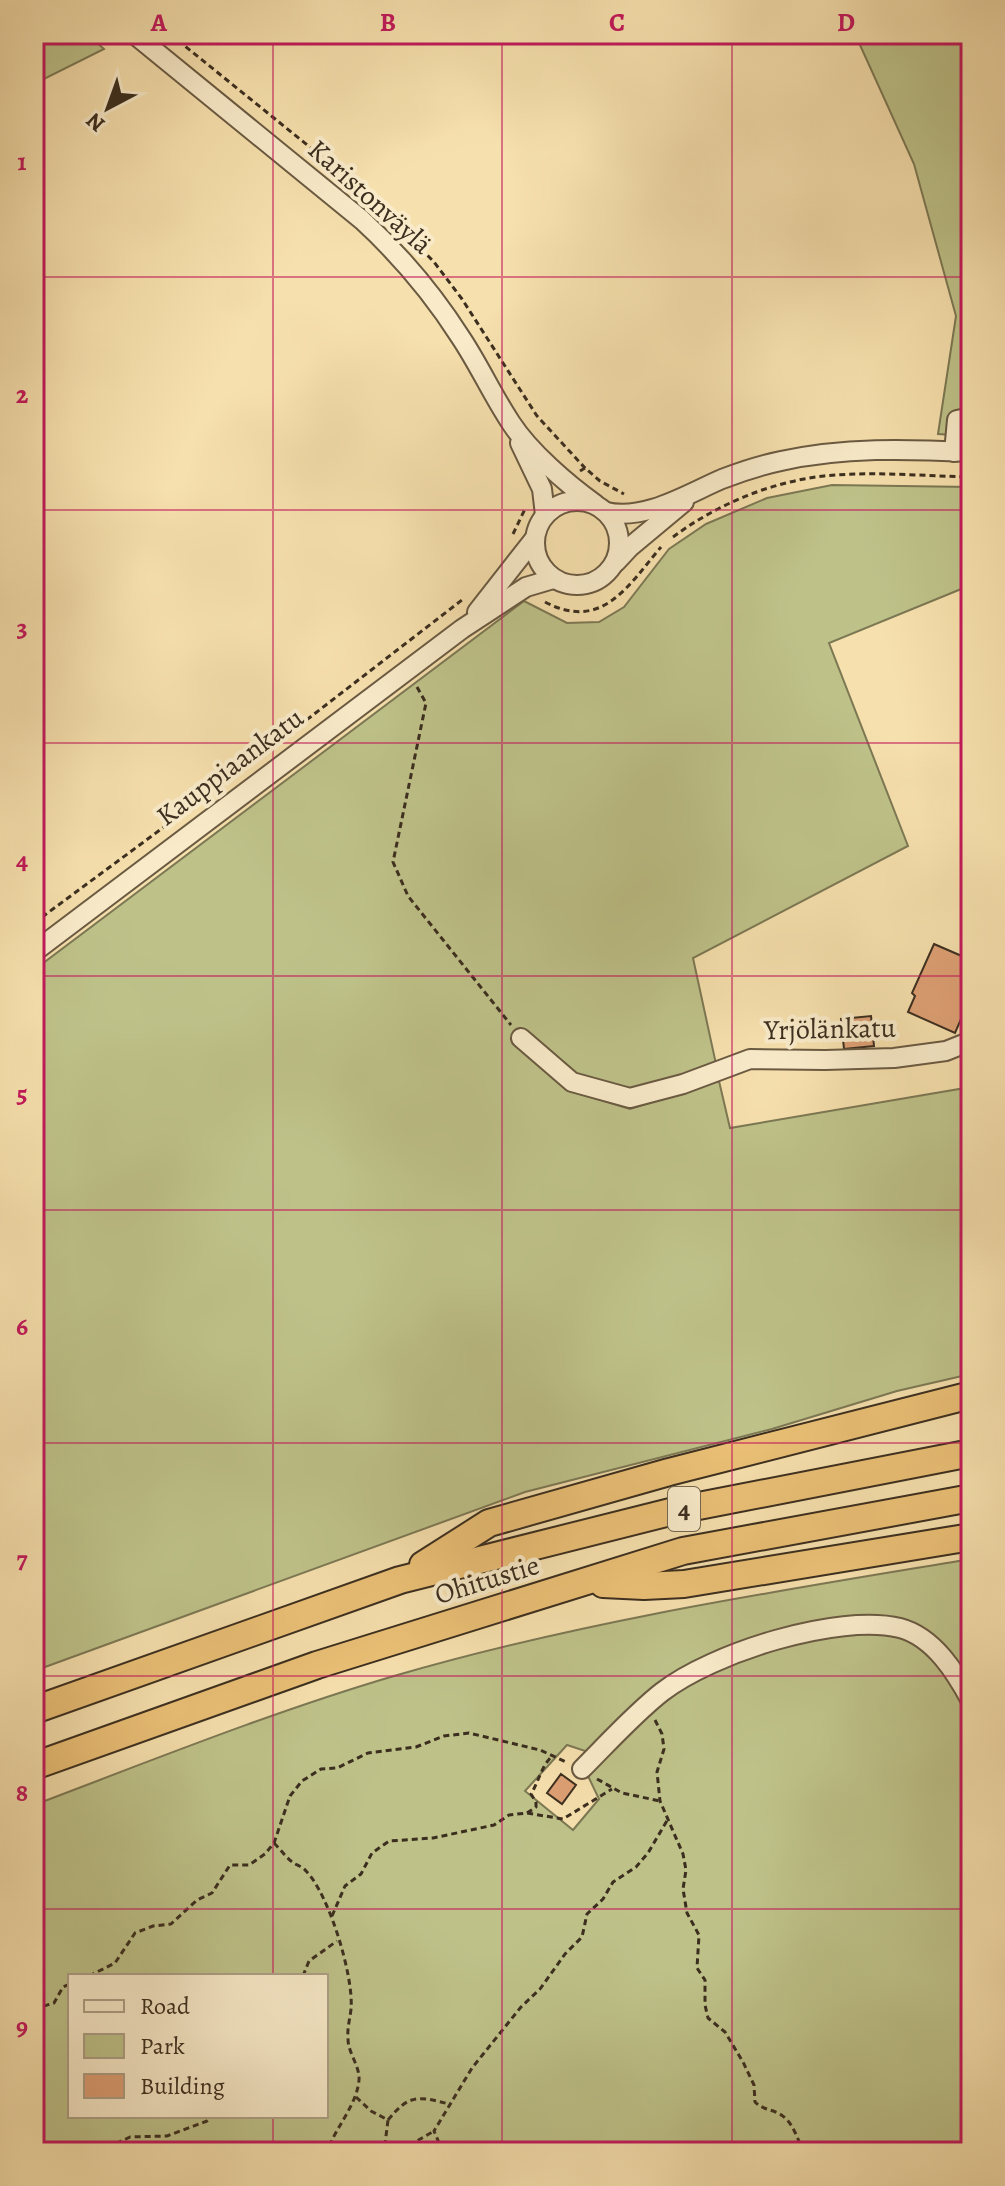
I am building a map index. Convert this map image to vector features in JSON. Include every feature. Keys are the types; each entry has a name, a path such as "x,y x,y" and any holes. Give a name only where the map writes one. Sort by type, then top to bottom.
{"highway":[{"path":"400,1580 489,1523 669,1472 971,1395"},
{"name":"Ohitustie","path":"34,1710 400,1580 678,1510 971,1453"},
{"name":"Ohitustie","path":"34,1766 317,1665 683,1551 971,1498"},
{"path":"584,1583 684,1584 971,1537"}],"street":[{"name":"Karistonväylä","path":"129,42 362,220 389,245 463,340 513,426 564,479 601,508"},
{"path":"699,491 653,527 607,574 595,582 581,586 566,585 553,579 538,561 535,538 545,515 556,506 568,502 580,501 620,515 644,511 699,491 724,478 778,461 873,449 962,452 957,420 971,417"},
{"path":"513,426 542,489 545,515"},
{"path":"601,508 620,535 616,563"},
{"name":"Kauppiaankatu","path":"462,629 535,538"},
{"name":"Kauppiaankatu","path":"34,952 462,629 526,587 553,579"},
{"name":"Yrjölänkatu","path":"521,1038 572,1082 630,1098 683,1084 750,1059 894,1058 946,1051 971,1041"},
{"path":"582,1769 663,1691 709,1663 784,1638 858,1624 903,1629 927,1643 951,1665 971,1701"}],"path":[{"path":"104,34 129,42"},
{"path":"564,479 585,468 600,481 633,500 644,511"},
{"path":"526,587 555,607 579,612 595,611 620,595 663,544 696,520 758,492 823,476 971,477"},
{"path":"512,536 523,515 528,495 542,489"},
{"path":"34,923 359,681 472,591"},
{"path":"406,670 426,703 393,862 408,896 521,1038"},
{"path":"644,1709 656,1721 662,1734 664,1749 657,1772 660,1801 686,1870 683,1889 687,1913 699,1935 697,1968 705,1980 708,2018 725,2032 743,2062 754,2085 755,2102 789,2121 805,2152"},
{"path":"93,1974 115,1963 135,1933 153,1926 171,1924 197,1900 212,1893 230,1865 249,1865 265,1854 274,1843 294,1789 321,1769 337,1768 368,1753 416,1747 444,1736 469,1733 540,1750 582,1769 612,1789 660,1801"},
{"path":"527,1813 536,1807 531,1794 540,1779 542,1766 552,1756"},
{"path":"332,1916 345,1886 361,1874 372,1853 389,1841 433,1838 494,1825 509,1815 527,1813 563,1819 612,1789"},
{"path":"396,2152 399,2147 406,2151 410,2145 434,2131 472,2068 582,1937 587,1914 603,1899 613,1882 636,1867 648,1853 668,1819"},
{"path":"274,1843 292,1862 305,1869 332,1916 350,1985 348,2044 360,2077 355,2096 334,2132 327,2152"},
{"path":"304,1974 309,1961 337,1941"},
{"path":"34,2009 54,2003 63,1987 68,1985"},
{"path":"355,2096 371,2111 388,2120"},
{"path":"384,2152 388,2120 401,2104 421,2097 449,2104"},
{"path":"98,2152 130,2137 167,2136 210,2118"},
{"path":"434,2131 443,2152"}],"green space":[{"path":"34,34 87,34 104,49 34,84"},
{"path":"855,34 971,34 971,436 938,434 956,316 914,164"},
{"path":"832,485 971,487 971,585 829,643 908,846 693,958 716,1064 632,1091 574,1075 526,1032 511,1039 567,1090 630,1109 719,1081 730,1128 971,1087 971,1374 897,1391 772,1429 525,1492 34,1671 34,970 524,601 567,623 599,622 624,607 669,549 706,524 767,498"},
{"path":"971,1559 971,1692 904,1623 856,1616 770,1632 703,1658 588,1752 567,1745 525,1791 573,1830 599,1799 588,1776 651,1712 700,1678 772,1646 811,1635 850,1630 887,1632 919,1644 946,1668 971,1717 971,2152 34,2152 34,1805 213,1737 394,1676 536,1639 753,1596"}],"building":[{"path":"934,944 971,960 971,996 955,1033 908,1012 915,996 912,993"},
{"path":"871,1016 874,1046 844,1049 841,1019"},
{"path":"561,1774 576,1785 562,1804 547,1793"}]}
